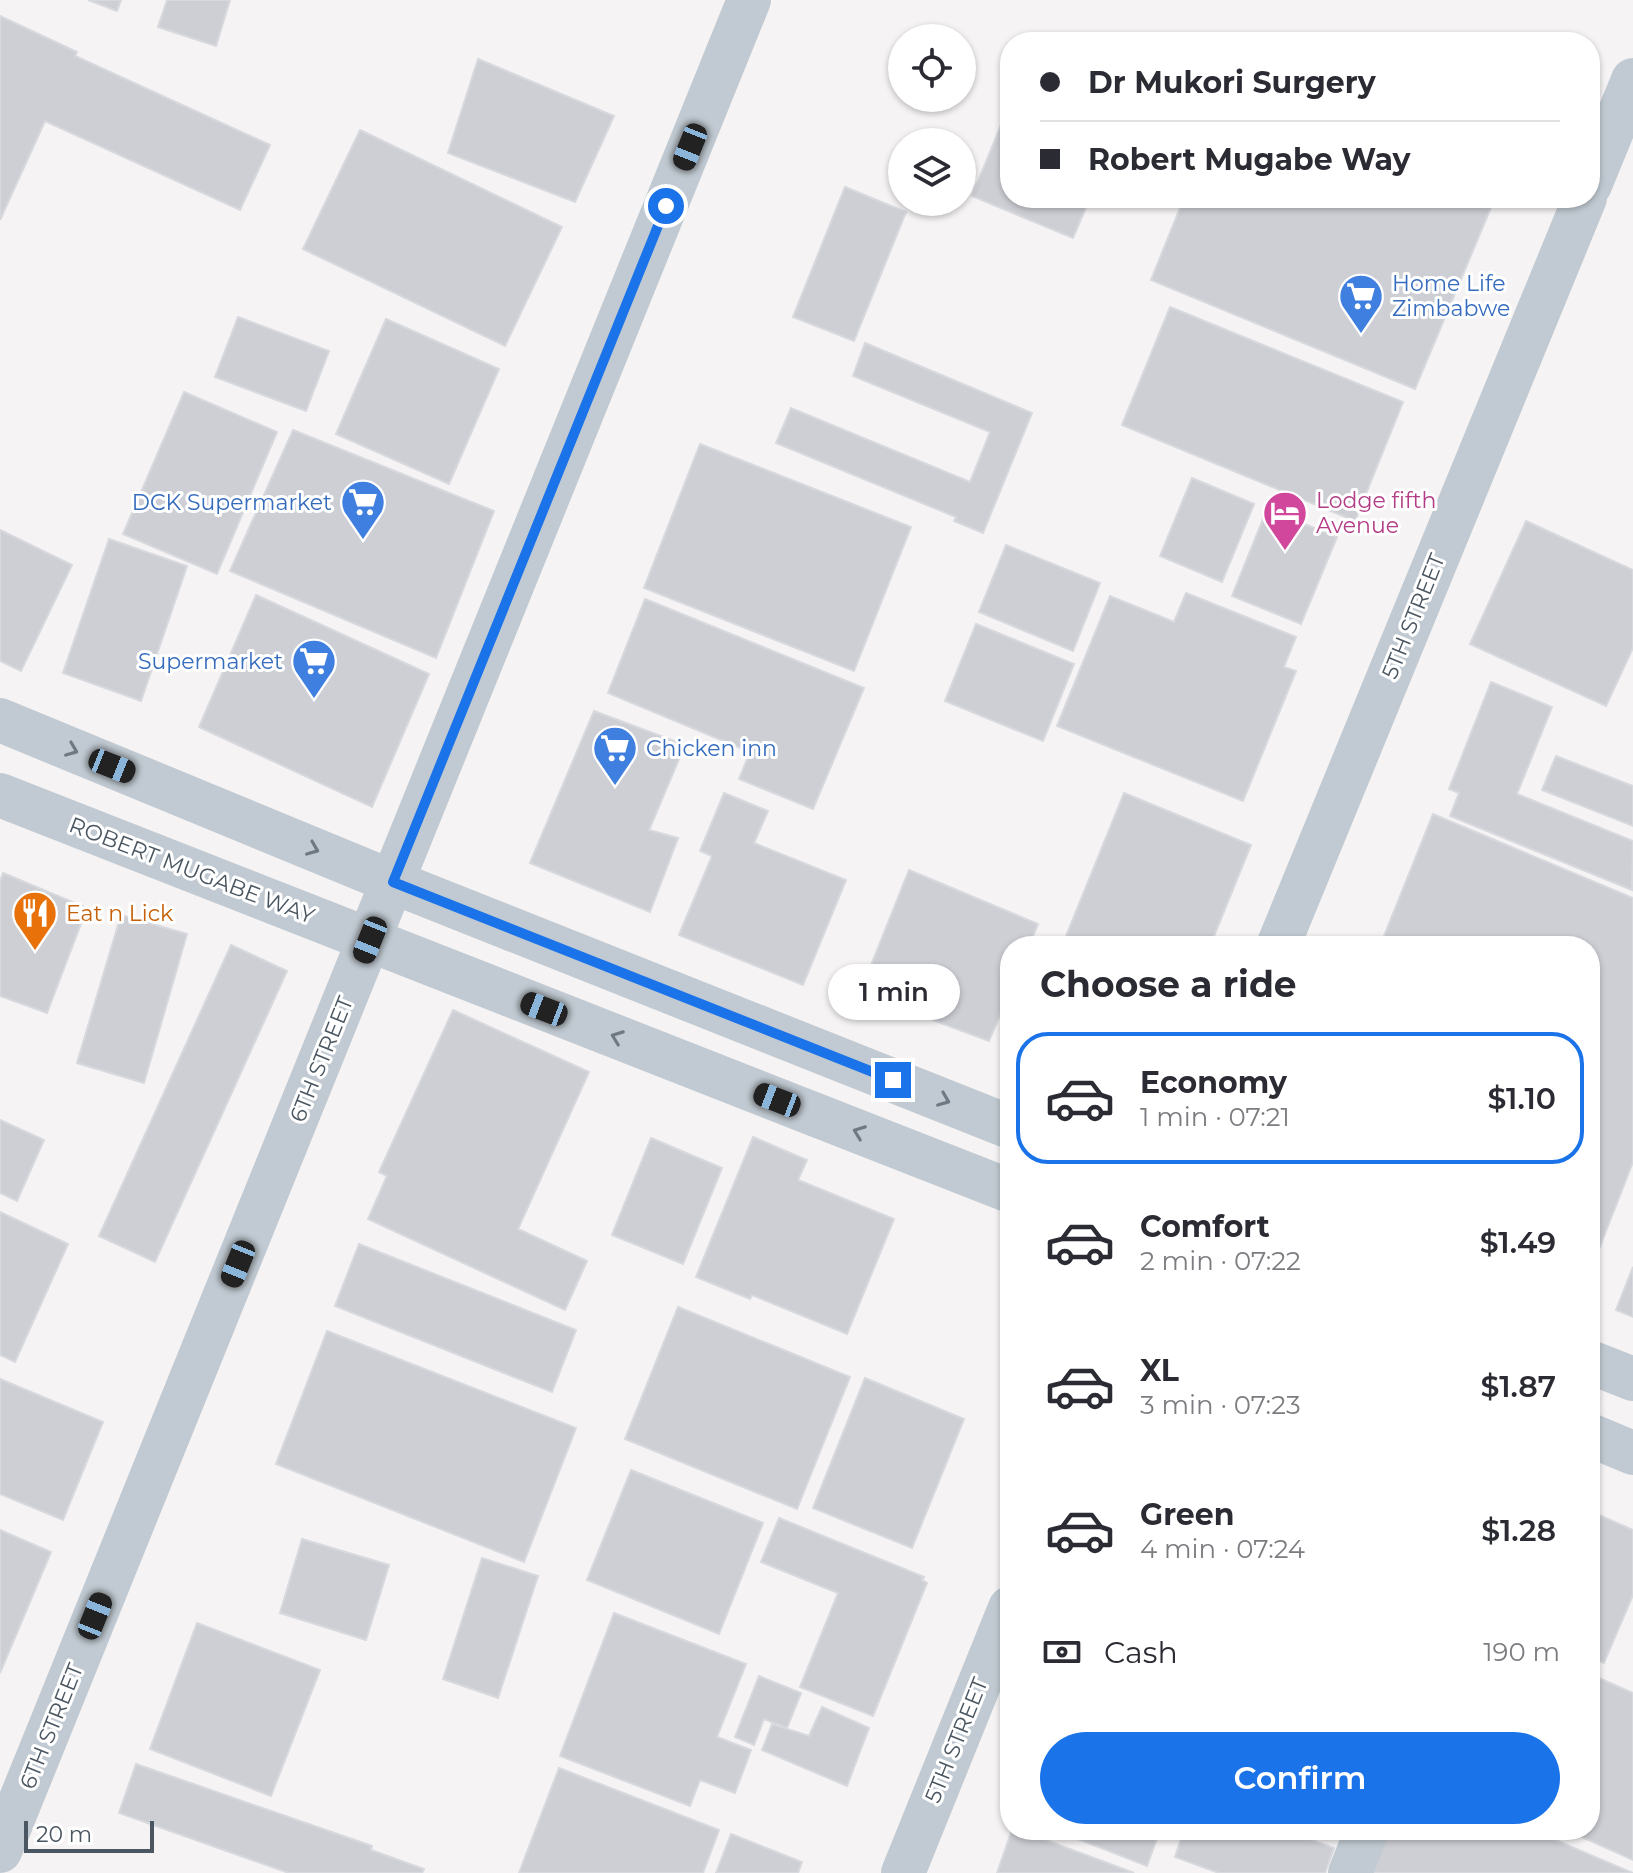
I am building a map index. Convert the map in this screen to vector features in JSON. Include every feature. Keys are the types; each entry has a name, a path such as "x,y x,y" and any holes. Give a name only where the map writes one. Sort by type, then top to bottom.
{"street":[{"name":"6TH STREET","path":"0,1851 749,0"},
{"path":"1600,161 1633,80"},
{"name":"5TH STREET","path":"1282,936 1581,208"},
{"path":"0,720 393,882 1000,1123"},
{"name":"ROBERT MUGABE WAY","path":"0,795 1000,1187"},
{"path":"1600,1366 1633,1379"},
{"path":"1600,1439 1633,1453"},
{"name":"5TH STREET","path":"903,1873 1000,1633"},
{"path":"1350,1873 1363,1840"}],"building":[{"path":"88,0 121,0 117,11"},
{"path":"167,0 230,0 216,46 158,27"},
{"path":"0,16 77,52 75,56 270,145 240,210 45,121 0,220"},
{"path":"478,59 614,116 575,202 448,153"},
{"path":"1000,127 1000,208 976,198 976,186"},
{"path":"360,130 562,227 505,346 303,249"},
{"path":"845,187 888,205 888,216 904,216 854,341 793,317"},
{"path":"1001,208 1086,208 1073,238"},
{"name":"Home Life Zimbabwe","path":"1180,208 1491,208 1415,389 1151,280"},
{"path":"1170,307 1403,402 1355,521 1122,425"},
{"path":"238,317 329,351 306,411 215,377"},
{"path":"386,319 499,369 449,484 336,434"},
{"path":"865,343 1032,413 983,533 954,521 956,517 776,443 791,408 970,482 990,432 853,376"},
{"path":"184,392 277,432 217,574 123,534"},
{"name":"DCK Supermarket","path":"293,430 494,511 436,658 230,571"},
{"path":"700,444 911,527 854,671 644,588"},
{"path":"1192,478 1254,504 1222,582 1160,556"},
{"path":"1267,509 1337,537 1301,624 1232,596"},
{"path":"1526,521 1633,570 1633,648 1606,706 1470,644"},
{"path":"0,530 72,565 21,671 0,661"},
{"path":"109,539 187,566 141,701 63,673"},
{"path":"1006,545 1100,583 1073,651 979,612"},
{"path":"1186,593 1296,637 1284,667 1296,671 1243,801 1057,726 1110,596 1174,622"},
{"name":"Supermarket","path":"256,595 429,674 372,807 199,727"},
{"path":"645,599 864,688 813,809 739,779 750,752 608,693"},
{"path":"976,624 1074,664 1043,741 945,701"},
{"path":"1491,682 1552,707 1517,794 1633,841 1632,890 1450,816 1459,793 1449,789"},
{"name":"Chicken inn","path":"594,711 685,745 649,830 678,838 650,912 530,863"},
{"path":"1556,756 1633,786 1633,826 1542,790"},
{"path":"724,793 768,811 754,843 846,880 803,985 679,935 712,856 700,851"},
{"path":"1124,793 1251,845 1214,936 1066,936"},
{"path":"1433,814 1633,898 1633,1162 1600,1246 1600,936 1384,936"},
{"path":"909,870 1038,924 1033,936 1000,936 1000,1015 989,1041 860,993"},
{"name":"Eat n Lick","path":"3,873 87,908 47,1013 0,996 0,882"},
{"path":"121,915 187,934 144,1083 77,1063"},
{"path":"231,945 287,971 155,1262 99,1236"},
{"path":"453,1010 589,1072 518,1229 587,1261 565,1310 368,1219 387,1176 379,1172"},
{"path":"0,1120 44,1140 17,1201 0,1193"},
{"path":"753,1137 807,1160 798,1180 894,1219 847,1334 752,1295 750,1299 696,1277"},
{"path":"651,1138 722,1168 683,1264 612,1235"},
{"path":"0,1212 68,1244 15,1362 0,1355"},
{"path":"359,1244 576,1330 552,1392 335,1306"},
{"path":"1633,1267 1633,1317 1616,1310"},
{"path":"678,1307 850,1377 797,1509 625,1439"},
{"path":"327,1331 576,1428 524,1562 276,1464"},
{"path":"865,1378 964,1419 912,1548 813,1508"},
{"path":"0,1379 103,1422 63,1520 0,1494"},
{"path":"631,1470 763,1523 719,1634 587,1580"},
{"path":"1600,1515 1633,1530 1633,1595 1604,1663 1600,1661"},
{"path":"779,1518 924,1577 922,1580 927,1583 873,1716 800,1687 838,1593 761,1562"},
{"path":"0,1530 51,1552 0,1673"},
{"path":"302,1539 389,1565 366,1640 280,1613"},
{"path":"482,1558 538,1576 498,1698 443,1679"},
{"path":"614,1613 746,1664 717,1737 751,1750 735,1793 700,1780 690,1806 560,1756"},
{"path":"197,1623 320,1670 271,1796 150,1749"},
{"path":"759,1676 801,1693 787,1728 764,1719 754,1745 735,1737"},
{"path":"1600,1678 1633,1693 1633,1860 1588,1840 1600,1840"},
{"path":"822,1707 869,1728 847,1786 762,1750 772,1724 809,1736"},
{"path":"136,1764 372,1846 371,1850 424,1869 422,1873 289,1873 119,1813"},
{"path":"559,1768 719,1830 703,1873 519,1873"},
{"path":"731,1834 802,1862 798,1873 716,1873"},
{"path":"1009,1840 1046,1840 1134,1873 997,1873"},
{"path":"1081,1840 1156,1840 1147,1866"},
{"path":"1181,1840 1312,1840 1334,1848 1325,1873 1219,1873 1175,1857"},
{"path":"1385,1840 1555,1840 1633,1873 1371,1873"}],"place":[{"name":"Home Life Zimbabwe","path":"1361,335"},
{"name":"DCK Supermarket","path":"363,541"},
{"name":"Lodge fifth Avenue","path":"1285,552"},
{"name":"Supermarket","path":"314,700"},
{"name":"Chicken inn","path":"615,787"},
{"name":"Eat n Lick","path":"35,952"}],"route":[{"path":"666,206 393,882 893,1080"}]}
